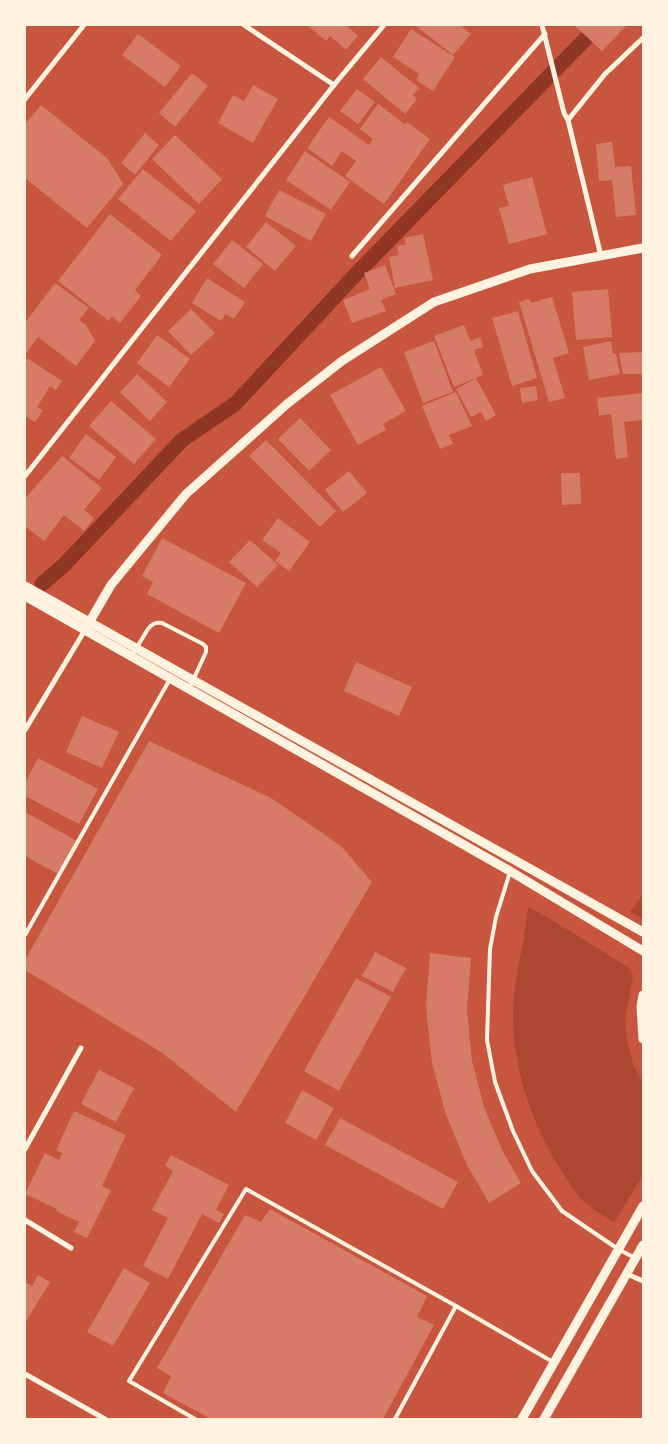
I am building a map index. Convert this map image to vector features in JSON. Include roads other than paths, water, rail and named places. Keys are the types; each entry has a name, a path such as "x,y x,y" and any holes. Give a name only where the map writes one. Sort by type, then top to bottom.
{"street":[{"path":"25,99 84,25"},
{"path":"244,25 334,85"},
{"path":"25,476 334,85 384,25"},
{"path":"542,25 564,113 568,120 601,256"},
{"path":"352,256 545,34"},
{"path":"568,120 605,74 643,38"},
{"path":"25,730 111,585 186,494 287,404 342,361 434,302 530,269 643,248"},
{"path":"25,586 133,653 170,679 510,871 643,951"},
{"path":"25,596 87,626"},
{"path":"133,653 193,681 643,932"},
{"path":"643,995 641,1007 643,1039"},
{"path":"25,1149 81,1048"},
{"path":"522,1419 643,1206"},
{"path":"25,1220 71,1248"},
{"path":"544,1419 643,1246"},
{"path":"627,1274 643,1281"},
{"path":"25,1374 105,1419"}],"lane":[{"path":"133,653 148,629 156,622 162,623 203,644 206,647 206,652 188,689"},
{"path":"25,936 170,679"},
{"path":"510,871 496,916 490,949 486,1040 495,1082 517,1139 532,1171 550,1195 562,1210 618,1249 635,1258"},
{"path":"196,1419 129,1380 246,1189 553,1362"},
{"path":"394,1419 456,1306"}],"waterway":[{"path":"42,584 64,565 182,440 235,404 357,273 599,25"}]}
